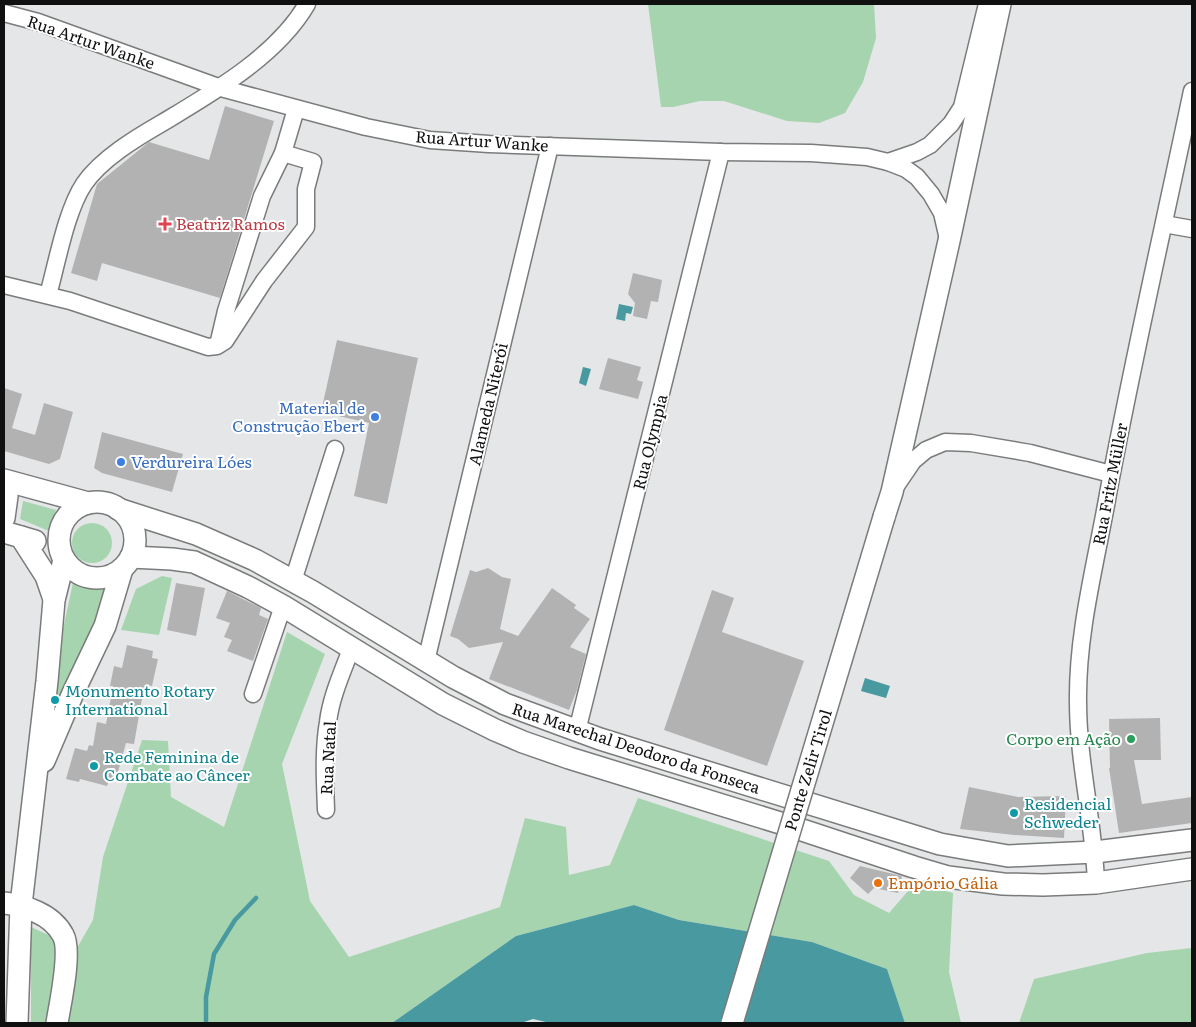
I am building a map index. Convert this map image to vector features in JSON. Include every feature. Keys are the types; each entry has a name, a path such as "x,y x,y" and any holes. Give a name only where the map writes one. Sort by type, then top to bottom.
{"main road":[{"name":"Ponte Zelir Tirol","path":"732,1023 881,522 892,492 1000,4"},
{"path":"4,480 88,503"},
{"path":"4,487 7,496 4,518"},
{"path":"17,1023 12,904 36,782 54,600 62,554 58,537 61,525 76,508 88,503 103,502 118,509 128,518 134,530 135,544 126,563 106,626 73,693 36,782"},
{"name":"Rua Marechal Deodoro da Fonseca","path":"118,509 196,534 254,560 293,581 482,694 536,717 600,739 797,800 940,844 1008,856 1096,852 1192,840"},
{"path":"12,534 62,554 76,572 91,578 107,577 126,563"},
{"path":"12,534 46,576 54,600"},
{"name":"Rua Marechal Deodoro da Fonseca","path":"126,563 172,559 194,562 248,586 464,716 523,742 948,877 1003,884 1043,885 1096,883 1192,869"},
{"path":"283,606 293,581"},
{"path":"1003,884 1008,856"},
{"path":"12,904 53,921 64,936 66,957 57,1023"}],"street":[{"path":"48,296 76,197 85,182 132,141 221,88 267,50 298,20 307,4"},
{"path":"888,162 917,152 930,145 952,124 962,107 987,4"},
{"name":"Rua Artur Wanke","path":"4,13 38,22 221,88 366,127 430,140 489,144 721,152 811,153 867,157 888,162 906,169 917,177 931,194 942,213 949,241"},
{"name":"Rua Fritz Müller","path":"1096,883 1096,852 1081,747 1078,702 1080,658 1095,559 1111,474 1192,90"},
{"path":"213,347 262,196 283,153 296,109"},
{"name":"Alameda Niterói","path":"426,661 456,543 550,146"},
{"name":"Rua Olympia","path":"577,730 721,152"},
{"path":"4,284 70,301 213,347 225,341 264,281 306,226 306,189 313,162 283,153"},
{"path":"1164,224 1192,229"},
{"path":"892,492 913,461 926,450 945,442 971,443 1030,453 1111,474"},
{"path":"293,581 335,449"},
{"path":"797,800 881,522"},
{"path":"253,694 283,606"},
{"name":"Rua Natal","path":"326,810 324,752 328,720 335,692 351,649"}],"green space":[{"path":"648,4 874,4 876,38 863,82 845,113 819,123 787,121 724,101 700,101 673,107 661,107"},
{"path":"23,501 56,510 49,531 20,519"},
{"path":"92,523 106,529 112,543 106,557 92,563 78,557 72,543 78,529"},
{"path":"162,576 172,578 159,635 121,630 136,589"},
{"path":"74,578 90,584 107,584 100,612 52,720 55,667"},
{"path":"287,632 325,654 282,764 310,901 349,957 500,907 525,818 566,827 569,875 610,865 638,798 829,861 854,895 889,913 915,883 953,893 949,972 961,1023 905,1023 887,969 812,942 679,920 634,905 516,936 392,1023 31,1023 31,927 77,948 93,920 103,857 142,740 168,741 171,797 224,827"},
{"path":"1192,948 1192,1023 1019,1023 1034,979 1147,953"}],"water":[{"path":"619,304 633,307 631,314 626,313 625,321 616,319"},
{"path":"583,367 591,369 586,386 579,383"},
{"path":"865,678 890,686 886,698 861,691"},
{"path":"634,905 679,920 812,942 887,969 905,1023 550,1023 533,1019 521,1023 392,1023 516,936"}],"building":[{"name":"Beatriz Ramos","path":"225,106 274,121 220,298 102,263 97,281 71,273 97,184 149,142 209,160"},
{"path":"633,273 662,280 658,302 651,301 647,319 633,316 635,303 628,294"},
{"name":"Material de Construção Ebert","path":"337,340 418,358 387,504 354,496 369,423 321,412"},
{"path":"608,358 641,367 637,380 643,382 638,399 599,389"},
{"path":"4,388 22,394 12,428 35,435 44,403 73,412 60,459 49,464 4,451"},
{"path":"102,432 183,454 172,492 102,473 94,468"},
{"path":"488,568 502,577 511,579 500,629 518,636 552,588 576,605 574,608 590,619 570,647 586,654 577,690 569,710 489,679 503,642 469,648 458,639 450,636 470,570 476,572"},
{"path":"176,583 205,588 196,636 167,630"},
{"path":"712,590 734,598 722,632 804,661 767,766 664,730"},
{"path":"227,591 261,608 259,615 268,619 253,661 227,651 232,640 224,637 230,623 216,618"},
{"path":"127,645 153,651 152,658 158,659 152,686 147,685 145,694 143,693 134,744 126,743 116,779 110,778 107,786 80,779 79,782 66,779 75,748 87,751 89,745 93,746 97,722 106,724 113,686 110,686 114,666 122,668"},
{"path":"1160,718 1161,760 1134,760 1142,804 1192,797 1192,823 1119,833 1109,768 1109,719"},
{"name":"Residencial Schweder","path":"969,787 1018,797 1066,796 1064,838 960,829"},
{"name":"Empório Gália","path":"860,866 902,876 898,893 874,888 868,894 850,878"}],"waterway":[{"path":"206,1023 206,997 214,954 235,920 256,898"}],"place":[{"name":"Beatriz Ramos","path":"165,224"},
{"name":"Material de Construção Ebert","path":"375,417"},
{"name":"Verdureira Lóes","path":"121,462"},
{"name":"Monumento Rotary International","path":"55,700"},
{"name":"Corpo em Ação","path":"1131,739"},
{"name":"Rede Feminina de Combate ao Câncer","path":"94,766"},
{"name":"Residencial Schweder","path":"1014,813"},
{"name":"Empório Gália","path":"878,883"}]}
